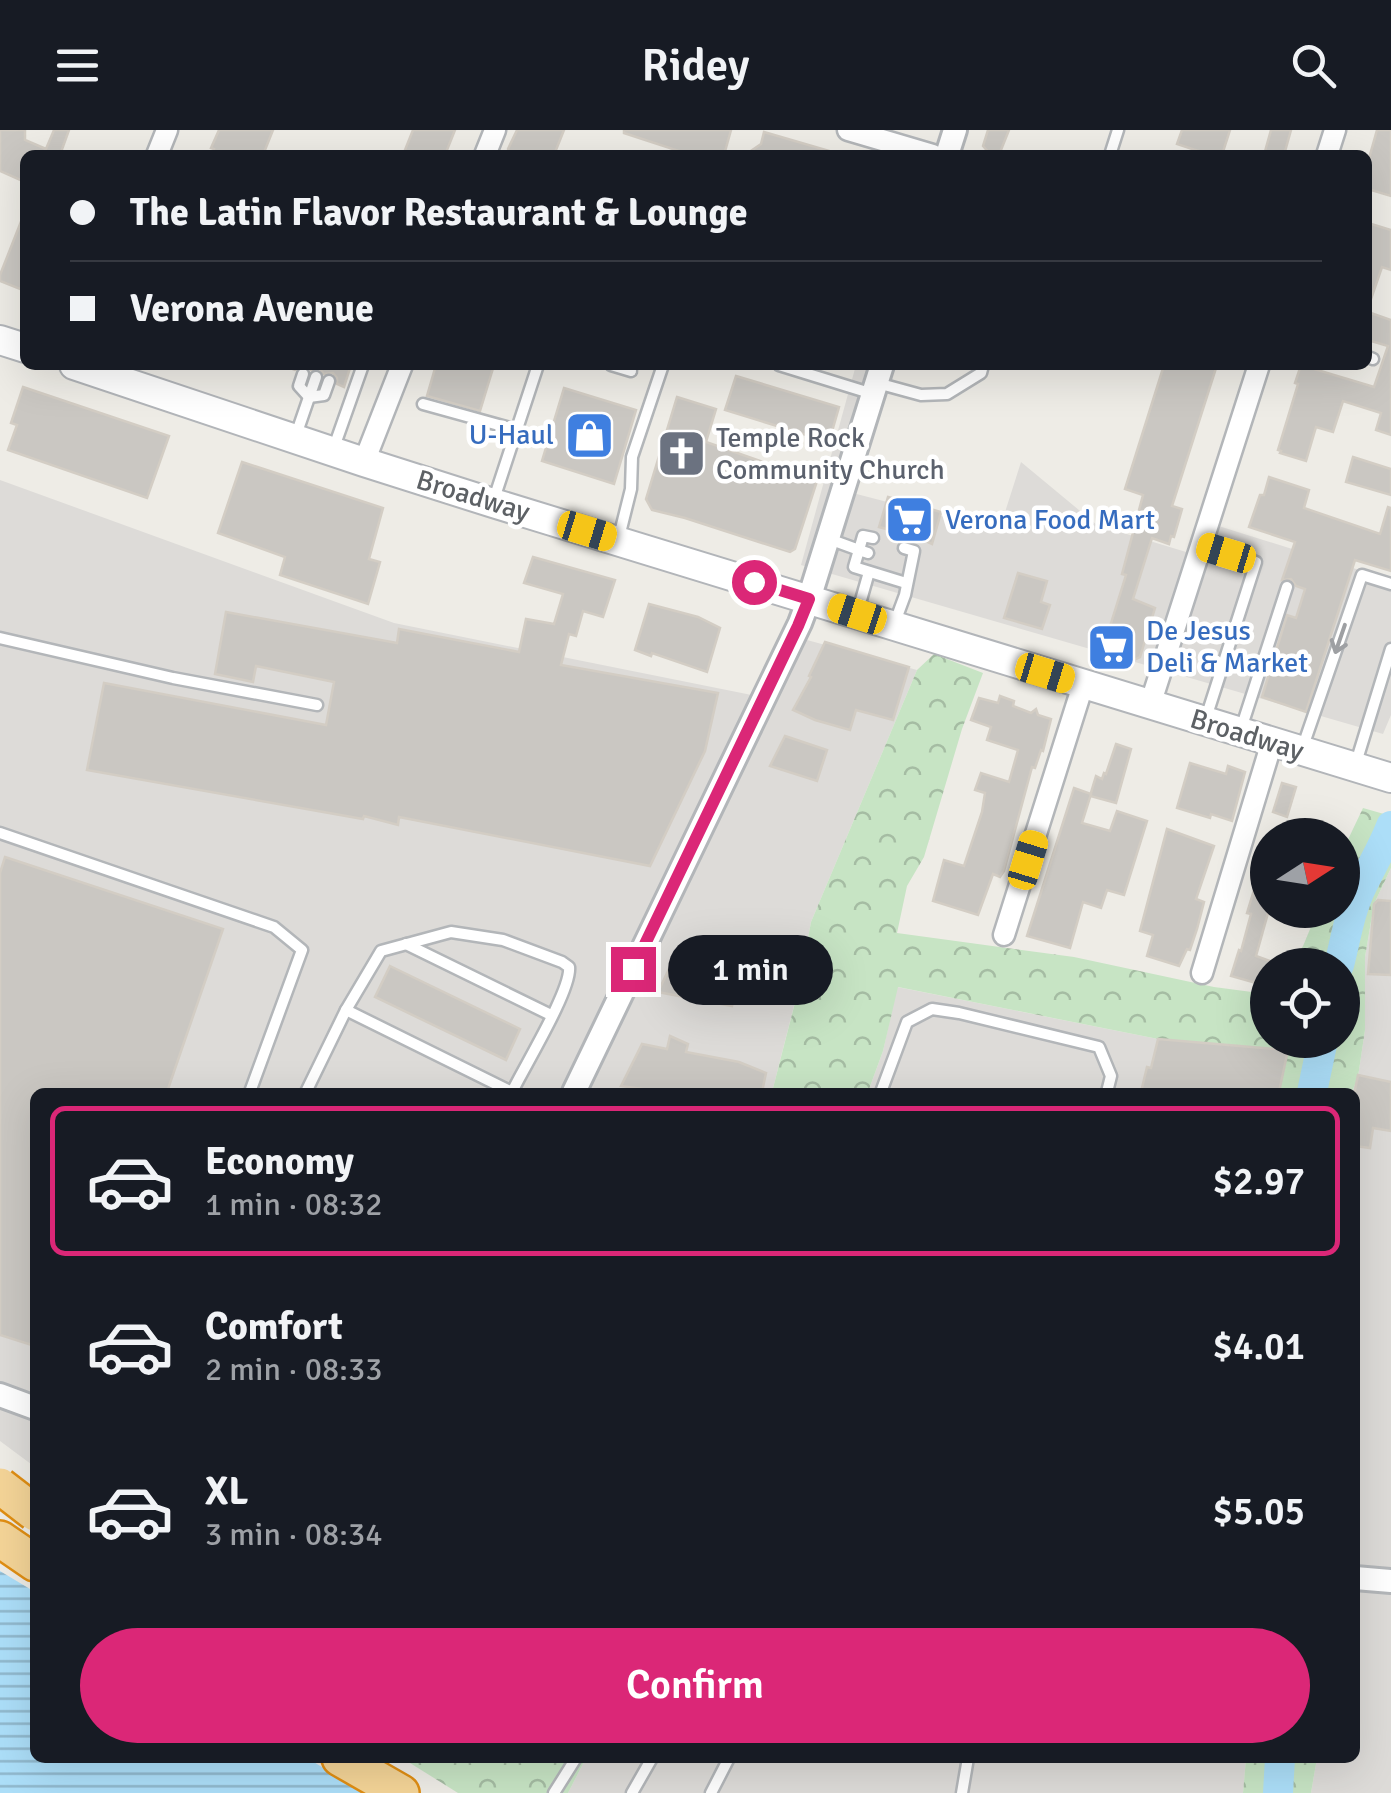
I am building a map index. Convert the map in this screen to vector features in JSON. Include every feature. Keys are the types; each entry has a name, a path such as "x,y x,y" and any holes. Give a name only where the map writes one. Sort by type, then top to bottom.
{"highway":[{"path":"0,1539 30,1560"},
{"path":"349,1763 404,1793"},
{"path":"361,1763 404,1793"}],"main road":[{"name":"Broadway","path":"89,370 332,452 1371,772"}],"street":[{"path":"848,130 916,150"},
{"path":"364,462 400,370"},
{"path":"1150,705 1257,370"},
{"path":"576,1088 798,626 877,380"},
{"path":"1004,935 1083,684"},
{"path":"1202,973 1272,742"},
{"path":"0,1395 30,1406"},
{"path":"1360,1578 1391,1581"}],"lane":[{"path":"332,452 361,370"},
{"path":"493,502 536,370"},
{"path":"625,370 631,372"},
{"path":"618,540 631,488 632,457 661,370"},
{"path":"812,370 877,380 921,395 947,394 982,370"},
{"path":"303,374 298,386 309,397 324,396 329,381"},
{"path":"295,439 316,377"},
{"path":"424,404 517,430"},
{"path":"873,538 864,536 864,551 854,568 906,583"},
{"path":"828,539 864,551"},
{"path":"1201,546 1256,562 1205,722"},
{"path":"894,626 905,595 905,564 914,551 904,548"},
{"path":"857,614 869,572"},
{"path":"1302,751 1362,575 1391,584"},
{"path":"1240,732 1287,587"},
{"path":"0,638 173,678 317,705"},
{"path":"1371,772 1391,648"},
{"path":"0,833 274,927 302,950 251,1088"},
{"path":"308,1088 346,1010 381,951 451,932 503,940 569,967 570,978 514,1088"},
{"path":"406,944 551,1015"},
{"path":"882,1088 907,1022 932,1009 960,1012 1098,1047 1111,1076 1108,1088"},
{"path":"346,1010 504,1088"},
{"path":"554,1793 573,1763"},
{"path":"632,1793 649,1763"},
{"path":"711,1793 726,1763"},
{"path":"962,1793 967,1763"}],"shaded area":[{"path":"855,370 883,370 845,491 999,531 1021,462 1097,525 1196,555 1206,522 1391,580 1391,715 1383,734 801,565"},
{"path":"0,480 394,623 766,698 796,637 917,670 811,922 773,1088 30,1088 30,1463 0,1441"},
{"path":"1391,868 1391,1793 1311,1793 1316,1763 1360,1763 1360,1088 1354,1088 1365,1030 1365,957 1374,904"},
{"path":"897,987 1158,1039 1250,1047 1250,1058 1286,1058 1280,1088 869,1088 883,1051"},
{"path":"583,1763 1246,1763 1243,1793 568,1793"}],"green space":[{"path":"934,654 983,673 924,857 907,886 897,933 1074,957 1250,992 1250,1047 1158,1039 898,987 869,1088 773,1088 811,922 917,670"},
{"path":"1363,808 1391,816 1391,868 1374,904 1365,957 1365,1030 1358,1077 1354,1088 1280,1088 1285,1058 1360,1058 1360,948 1302,948 1310,928 1360,928 1358,818"},
{"path":"410,1763 583,1763 568,1793 458,1793"},
{"path":"1246,1763 1316,1763 1311,1793 1243,1793"}],"water":[{"path":"0,1571 30,1589 30,1763 315,1763 365,1793 0,1793"}],"building":[{"path":"0,130 25,130 25,140 46,149 54,130 69,130 62,150 20,150 20,180 0,171"},
{"path":"219,130 273,130 265,150 211,148"},
{"path":"413,130 455,130 447,150 405,150"},
{"path":"517,130 564,130 556,150 508,149"},
{"path":"731,130 725,150 676,150 624,133"},
{"path":"988,130 1009,130 1001,150 987,150 983,146"},
{"path":"1182,130 1230,130 1224,150 1195,150 1177,144"},
{"path":"1271,130 1291,130 1285,150 1265,150"},
{"path":"1377,130 1391,130 1391,196 1372,190 1371,150"},
{"path":"764,132 826,150 752,150 761,144"},
{"path":"20,224 20,289 0,281"},
{"path":"1372,224 1391,230 1391,270 1382,267 1372,296"},
{"path":"1372,313 1391,320 1391,435 1376,430 1381,413 1343,401 1333,432 1316,427 1306,461 1280,453 1299,370 1318,370 1374,387 1388,346 1372,341"},
{"path":"321,370 349,370 344,387 337,384 333,373 324,374"},
{"name":"U-Haul","path":"435,370 492,370 480,411 427,396"},
{"path":"1162,370 1215,370 1172,506 1182,509 1174,537 1171,536 1169,544 1152,538 1133,599 1155,608 1140,657 1134,660 1103,649 1126,575 1122,574 1143,495 1125,489"},
{"path":"736,376 839,407 829,442 725,410"},
{"path":"23,387 169,436 147,498 8,450 17,425 11,423"},
{"name":"U-Haul","path":"564,388 636,410 614,484 542,461"},
{"path":"677,397 716,409 706,442 817,481 795,549 790,552 652,510 646,499"},
{"path":"1353,457 1391,469 1391,495 1346,482"},
{"path":"242,462 383,508 369,559 380,562 368,604 280,575 285,557 218,533"},
{"path":"1269,477 1309,490 1304,508 1380,534 1388,507 1391,508 1391,571 1355,560 1306,712 1262,697 1287,615 1296,618 1305,589 1291,579 1282,580 1295,542 1249,527"},
{"name":"Verona Food Mart","path":"888,497 941,512 932,544 879,527"},
{"path":"533,557 615,580 603,617 583,611 576,636 569,634 561,665 718,693 705,751 650,866 399,817 398,825 87,770 104,683 326,725 334,682 256,666 253,682 215,674 226,612 397,643 399,629 519,652 526,619 554,624 563,594 524,583"},
{"path":"1018,573 1047,581 1041,602 1050,605 1042,629 1004,618"},
{"path":"649,604 698,617 720,628 707,672 635,650"},
{"path":"825,642 909,667 893,720 856,710 850,730 793,710"},
{"path":"1000,696 1014,701 1013,706 1031,713 1036,709 1038,715 1051,719 1043,751 1035,768 1032,767 1004,871 1000,877 993,874 978,915 933,901 944,860 964,866 982,812 985,793 975,790 981,773 1009,782 1018,750 987,740 991,727 971,720 979,698 998,703"},
{"path":"785,736 827,750 817,781 770,766"},
{"path":"1116,744 1131,749 1116,803 1090,796 1096,776 1102,779 1106,774"},
{"path":"1190,763 1226,774 1228,766 1245,772 1232,821 1177,808"},
{"path":"1282,783 1296,787 1287,817 1273,812"},
{"path":"1074,788 1091,794 1082,823 1110,831 1117,811 1147,821 1124,895 1107,890 1101,908 1083,902 1070,948 1027,936"},
{"path":"1167,829 1214,846 1196,899 1204,902 1197,929 1179,966 1147,956 1153,935 1140,931"},
{"path":"5,857 223,929 168,1088 30,1088 30,1344 0,1335 0,873"},
{"path":"1378,900 1391,901 1391,975 1368,974 1374,904"},
{"path":"1250,918 1250,928 1264,928 1258,948 1250,948 1250,981 1231,976"},
{"path":"679,948 740,960 741,950 757,952 751,989 736,986 732,1006 658,992"},
{"path":"390,966 520,1029 506,1060 375,997"},
{"path":"670,1036 688,1044 686,1052 739,1062 766,1073 763,1088 621,1086 642,1044 667,1049"},
{"path":"1158,1039 1250,1047 1250,1058 1286,1058 1280,1088 1142,1088 1147,1067 1151,1068"},
{"path":"1358,1075 1391,1082 1391,1131 1373,1128 1370,1148 1360,1147 1360,1088 1355,1088"}],"waterway":[{"path":"1343,948 1358,895 1391,826"},
{"path":"1313,1088 1319,1058"},
{"path":"1278,1793 1280,1763"}],"place":[{"name":"U-Haul","path":"589,435"},
{"name":"Temple Rock Community Church","path":"681,454"},
{"name":"Verona Food Mart","path":"910,520"},
{"name":"De Jesus Deli & Market","path":"1111,647"}],"route":[{"path":"633,969 809,599 754,582"}]}
